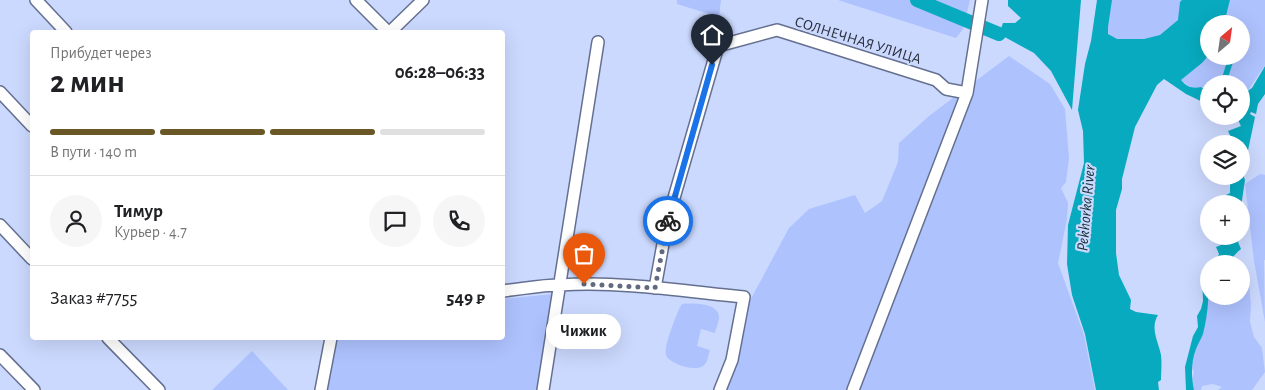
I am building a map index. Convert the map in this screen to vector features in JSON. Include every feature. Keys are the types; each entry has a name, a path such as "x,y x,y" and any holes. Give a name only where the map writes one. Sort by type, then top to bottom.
{"street":[{"path":"36,0 64,30"},
{"path":"356,0 387,30"},
{"path":"391,30 423,0"},
{"path":"853,390 967,93 981,5"},
{"name":"СОЛНЕЧНАЯ УЛИЦА","path":"655,288 667,222 718,46 777,30 936,80 946,89 967,93"},
{"path":"543,390 598,42"},
{"path":"0,92 30,124"},
{"path":"0,225 30,257"},
{"path":"505,291 559,284 655,288 744,297 732,360 720,390"},
{"path":"110,340 159,390"},
{"path":"321,390 331,340"},
{"path":"0,355 34,390"}],"shaded area":[{"path":"677,0 721,0 719,17 677,4"},
{"path":"838,0 970,0 963,29 956,38"},
{"path":"1111,0 1184,0 1180,17 1163,37 1140,41 1112,40 1106,29"},
{"path":"1230,0 1265,0 1265,65 1250,88 1250,75 1229,75 1232,65 1250,65 1250,15 1226,15"},
{"path":"1009,56 1050,84 1065,109 1069,158 1066,182 1061,188 1068,203 1067,219 1058,263 1084,335 1095,390 725,390 746,308 789,228 809,209 855,195 865,213 882,201 898,162 899,143 929,116"},
{"path":"1200,65 1226,65 1223,75 1200,75 1200,87 1193,89 1181,80"},
{"path":"1260,174 1265,175 1265,322 1254,261 1250,227 1250,195 1246,195 1245,185 1250,185 1250,181"},
{"path":"553,294 538,390 326,390 334,340 505,340 505,299"},
{"path":"1250,294 1251,304 1250,322 1254,337 1262,348 1265,372 1252,390 1218,390 1222,387 1213,384 1202,386 1201,390 1194,390 1192,380 1194,372 1191,366 1196,348 1202,336 1207,305 1250,305"},
{"path":"682,304 710,306 718,312 719,319 715,333 701,329 697,346 710,350 706,362 701,367 690,368 678,364 666,355 670,332"},
{"path":"252,351 288,390 212,390"}],"water":[{"path":"1008,0 1081,0 1072,110 1051,71 1034,53 999,34 1003,23 1015,23 1021,18 1008,6"},
{"name":"Pekhorka River","path":"1097,0 1112,0 1108,34 1117,39 1144,39 1160,35 1178,20 1180,2 1182,0 1230,0 1226,15 1200,15 1200,65 1181,80 1192,88 1200,87 1200,101 1164,79 1157,85 1135,127 1116,210 1116,253 1119,275 1131,300 1130,309 1136,312 1158,315 1155,335 1161,355 1159,390 1096,390 1085,334 1072,295 1067,264 1068,225 1084,163 1083,131 1078,110 1085,64 1091,41"},
{"path":"1226,65 1232,65 1229,75 1223,75"},
{"path":"1265,66 1265,94 1258,104 1256,114 1251,112 1250,114 1250,89"},
{"path":"1250,114 1255,117 1250,141 1250,135 1230,135 1228,131 1250,125"},
{"path":"1230,185 1244,185 1243,195 1226,195 1230,193"},
{"path":"1221,245 1239,245 1241,249 1235,255 1219,255 1216,247"},
{"path":"1202,305 1207,305 1203,334 1194,354 1192,364 1194,390 1186,390 1185,367 1193,336 1198,327 1197,316"}],"waterway":[{"path":"917,0 999,34"}],"way so far":[{"path":"584,284 655,288 668,221"}],"place":[{"name":"Чижик","path":"584,284"}],"route":[{"path":"668,221 712,65"}]}
